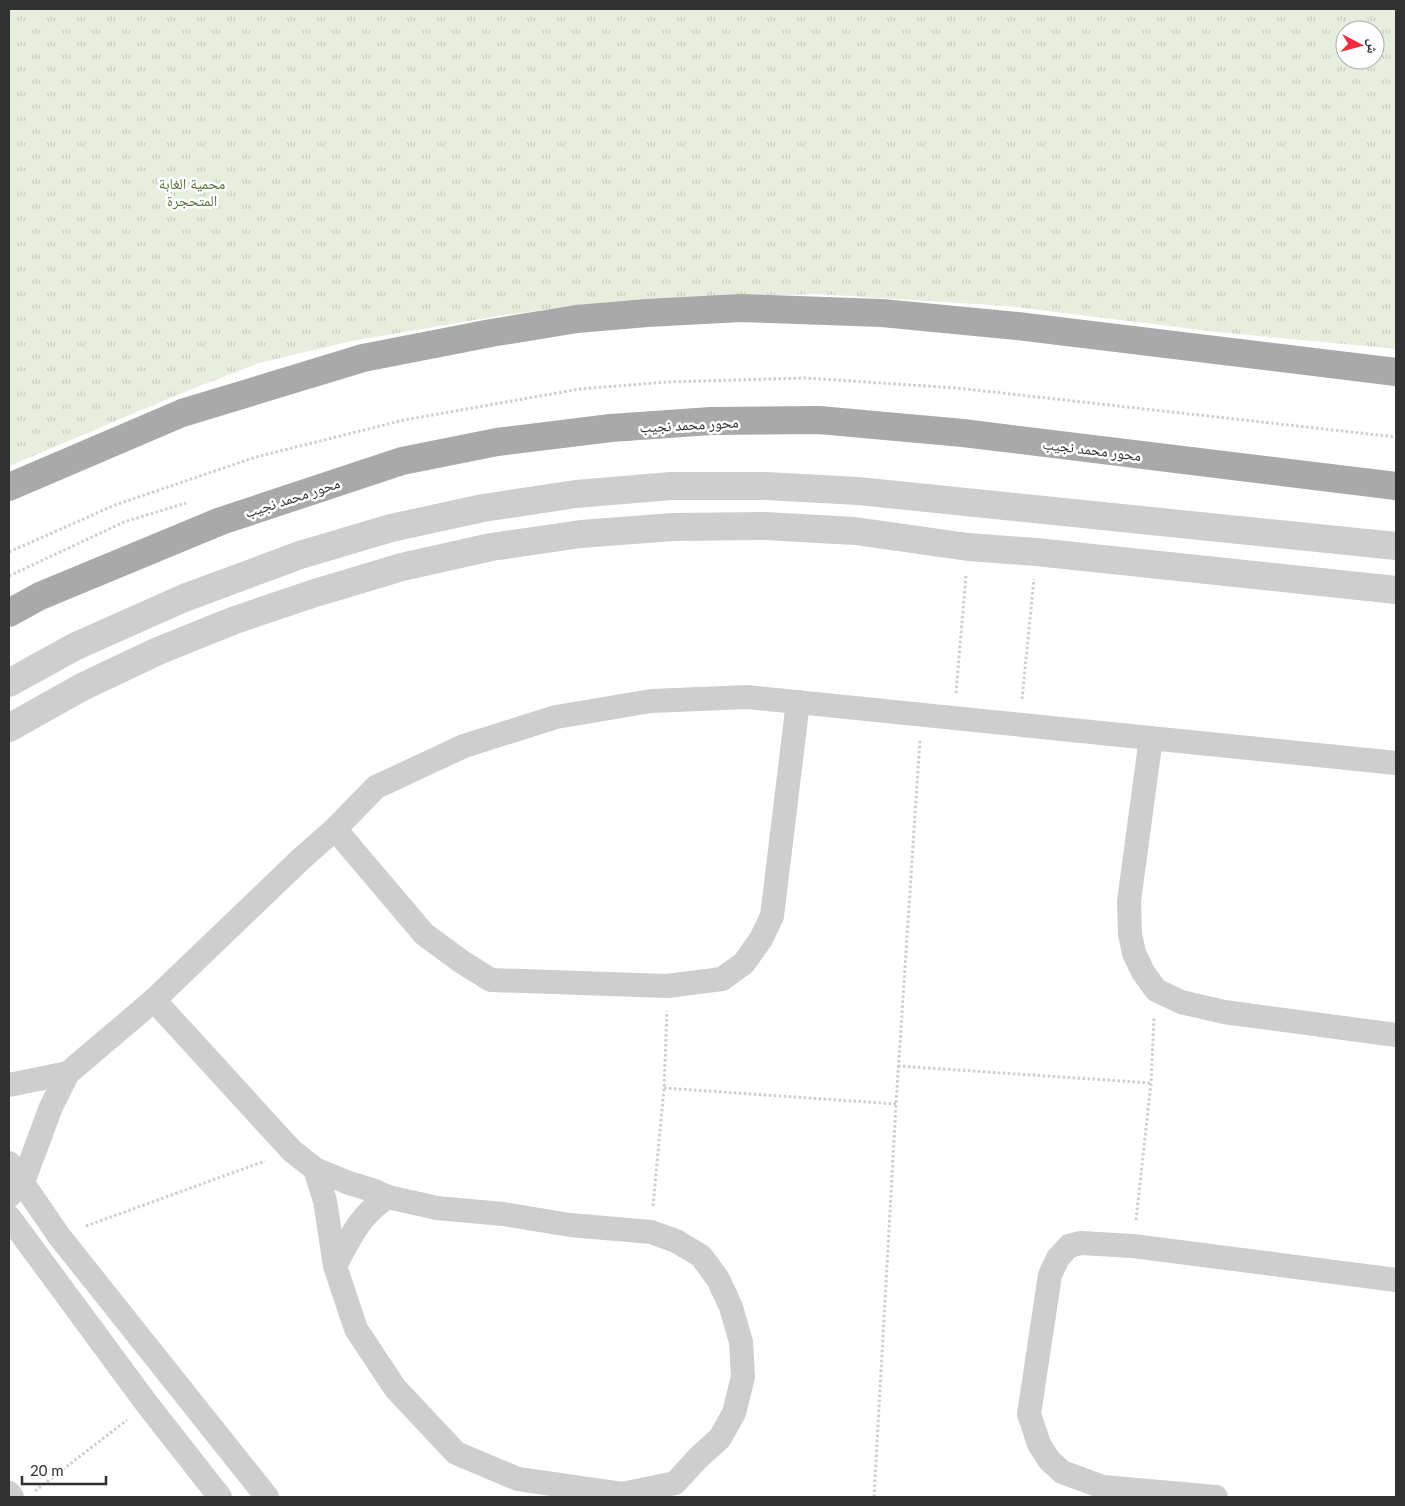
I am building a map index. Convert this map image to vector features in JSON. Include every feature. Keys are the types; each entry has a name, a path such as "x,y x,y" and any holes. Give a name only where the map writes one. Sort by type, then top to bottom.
{"main road":[{"path":"9,487 182,413 363,358 567,320 647,313 742,308 882,313 1017,326 1396,372"},
{"name":"محور محمد نجيب","path":"9,613 40,596 221,521 402,461 497,442 611,428 711,421 819,420 973,435 1396,486"}],"street":[{"path":"9,683 74,647 184,598 300,556 391,528 483,508 576,494 680,486 765,486 849,491 1396,546"},
{"path":"9,728 82,687 158,651 235,620 315,593 402,567 492,547 590,533 673,526 764,526 855,531 968,547 1036,552 1396,590"},
{"path":"16,1189 51,1107 68,1073 154,1000 301,859 335,829 376,787 464,746 556,717 651,701 747,697 1396,764"},
{"path":"335,829 424,934 462,962 491,980 667,986 722,979 744,963 761,939 772,916 798,702"},
{"path":"1151,738 1129,901 1130,934 1134,953 1143,972 1156,990 1180,1002 1224,1012 1396,1035"},
{"path":"154,1000 292,1151 315,1169 388,1197 437,1208 503,1214 570,1225 651,1232 676,1241 701,1256 718,1279 731,1307 742,1342 744,1377 734,1413 720,1438 675,1483 622,1494 518,1479 456,1453 395,1388 356,1329 335,1266 325,1201 315,1169"},
{"path":"9,1085 68,1073"},
{"path":"9,1163 16,1189 59,1236 267,1497"},
{"path":"335,1266 355,1230 373,1206 388,1197"},
{"path":"9,1217 147,1404 220,1497"},
{"path":"1216,1497 1103,1487 1062,1472 1049,1460 1040,1444 1029,1414 1050,1275 1058,1258 1069,1246 1081,1243 1133,1246 1396,1280"},
{"path":"9,1493 12,1497"}],"path":[{"path":"954,718 968,547"},
{"path":"1020,725 1036,552"},
{"path":"874,1497 898,1066 922,715"},
{"path":"651,1232 664,1088 667,986"},
{"path":"1133,1246 1151,1082 1156,990"},
{"path":"898,1066 1151,1082"},
{"path":"664,1088 896,1104"},
{"path":"59,1236 292,1151"},
{"path":"35,1491 147,1404"}],"green space":[{"name":"محمية الغابة المتحجرة","path":"9,9 1396,9 1396,349 1217,332 1007,306 816,294 609,302 504,315 352,341 259,363 182,393 9,466"}]}
